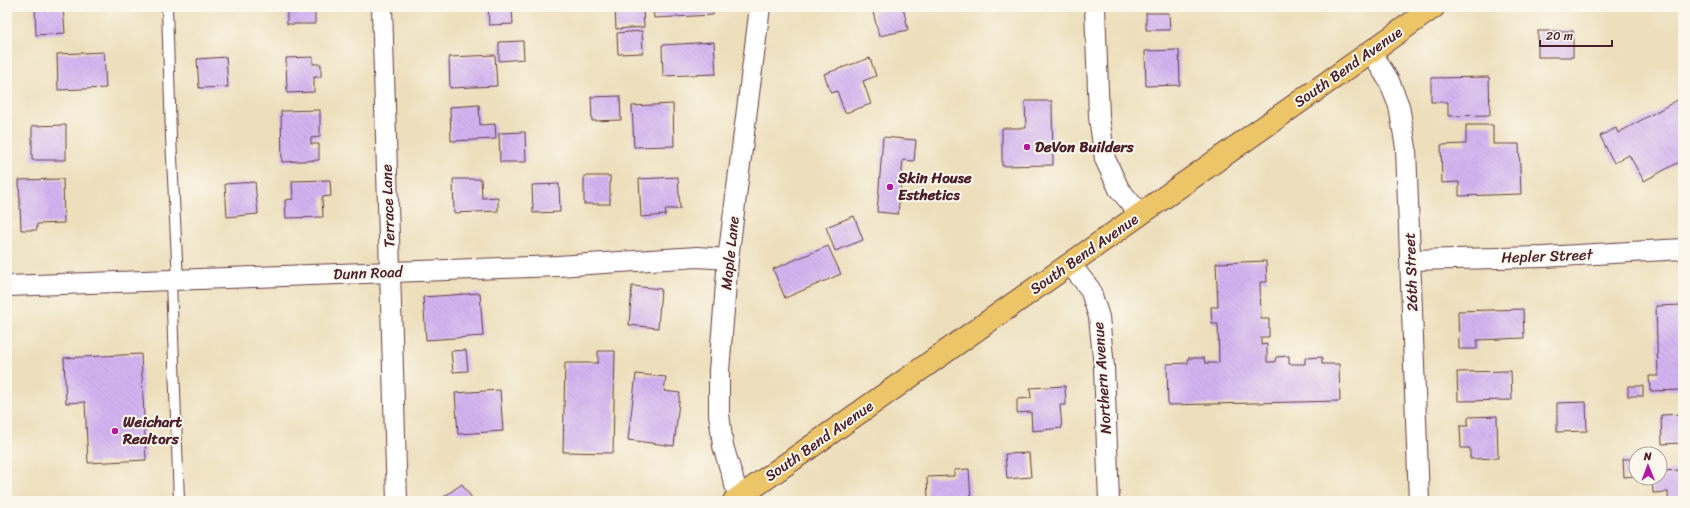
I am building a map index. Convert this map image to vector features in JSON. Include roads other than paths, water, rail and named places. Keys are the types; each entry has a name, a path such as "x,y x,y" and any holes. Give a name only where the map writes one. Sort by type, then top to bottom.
{"main road":[{"name":"South Bend Avenue","path":"736,499 1433,7"}],"street":[{"name":"Terrace Lane","path":"382,7 397,501"},
{"name":"Maple Lane","path":"736,499 723,446 719,414 719,371 728,259 760,7"},
{"path":"1095,7 1100,117 1105,159 1119,189 1140,214"},
{"name":"26th Street","path":"1371,51 1389,81 1399,106 1406,148 1419,501"},
{"name":"Hepler Street","path":"1411,260 1543,257 1683,249"},
{"name":"Dunn Road","path":"7,286 558,266 697,257 728,259"},
{"name":"Northern Avenue","path":"1070,264 1090,289 1099,317 1104,366 1109,501"}],"lane":[{"path":"167,7 179,501"}],"place":[{"name":"DeVon Builders","path":"1027,147"},
{"name":"Skin House Esthetics","path":"890,187"},
{"name":"Weichart Realtors","path":"115,431"}]}
